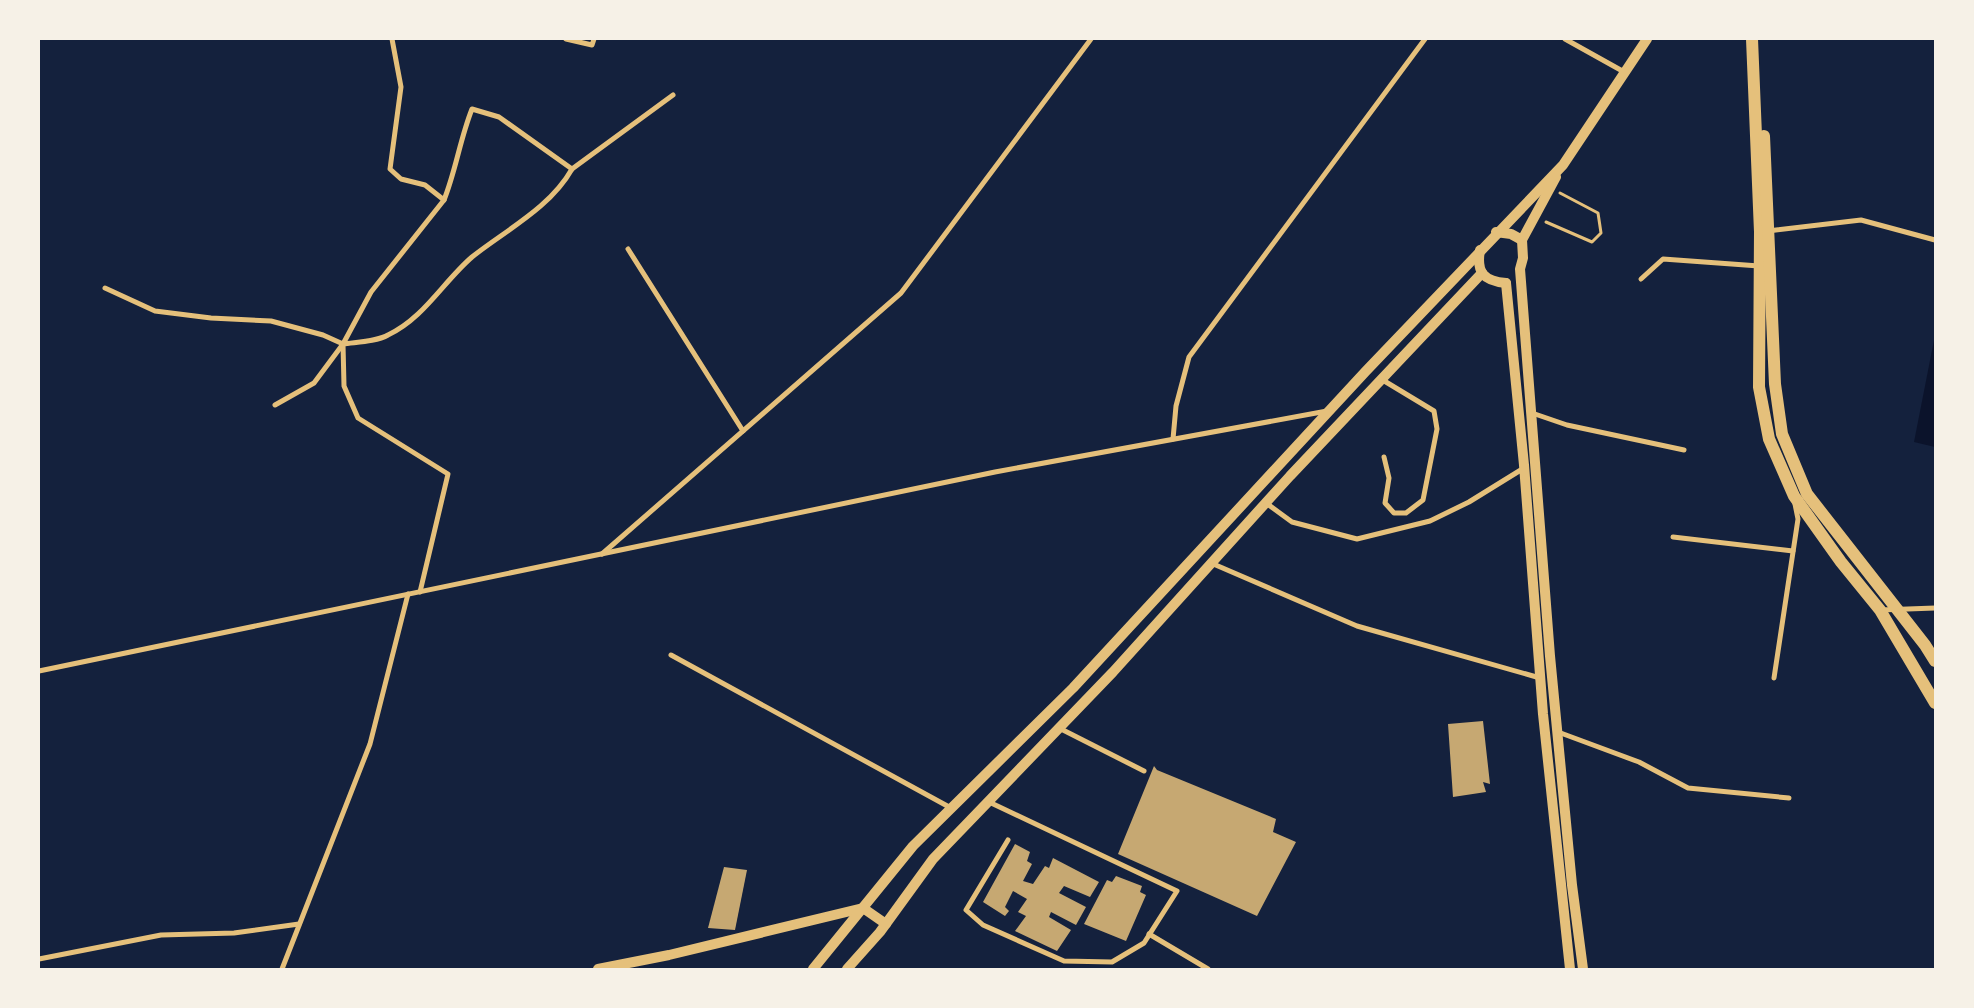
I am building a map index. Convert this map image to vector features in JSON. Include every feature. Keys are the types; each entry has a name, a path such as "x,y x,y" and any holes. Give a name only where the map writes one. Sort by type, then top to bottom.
{"main road":[{"path":"1583,969 1557,732 1520,269 1523,258 1522,240 1562,165 1626,73 1647,39"},
{"path":"1752,39 1775,384 1782,434 1807,494 1898,609 1935,661"},
{"path":"1760,39 1764,231 1760,266 1759,387 1769,439 1794,496 1841,562 1880,610 1935,703"},
{"path":"813,969 913,846 1073,688 1480,249 1562,165"},
{"path":"1496,232 1510,234 1522,240"},
{"path":"1480,249 1478,262 1482,273 1491,282 1506,283 1520,269"},
{"path":"847,969 886,924 933,859 1059,728 1266,502 1482,273"},
{"path":"1506,283 1524,468 1550,788 1570,969"},
{"path":"598,969 669,955 863,908 886,924"}],"street":[{"path":"392,39 401,87 390,169 401,179 425,186 444,200"},
{"path":"566,39 592,45 594,39"},
{"path":"602,554 901,293 1091,39"},
{"path":"1173,439 1176,406 1189,357 1424,39"},
{"path":"1566,39 1626,73"},
{"path":"105,288 155,310 211,318 271,321 323,335 343,344 387,336 424,309 471,258 515,227 564,183 572,169 673,95"},
{"path":"275,405 314,383 343,344 371,292 444,200 455,172 462,134 472,109 499,117 572,169"},
{"path":"1764,231 1861,220 1935,240"},
{"path":"628,249 743,431"},
{"path":"1641,279 1663,259 1760,266"},
{"path":"343,344 344,386 358,418 448,474 420,592"},
{"path":"1381,379 1434,411 1437,430 1423,500 1406,513 1394,513 1385,503 1389,478 1384,457"},
{"path":"39,671 995,472 1330,410"},
{"path":"1531,413 1567,425 1684,450"},
{"path":"1266,502 1292,522 1357,539 1430,521 1469,502 1524,468"},
{"path":"1774,678 1798,519 1794,496"},
{"path":"1673,537 1794,551"},
{"path":"1211,563 1357,626 1540,678"},
{"path":"282,969 370,744 408,594"},
{"path":"1880,610 1935,608"},
{"path":"671,655 952,808"},
{"path":"1059,728 1144,771"},
{"path":"1557,732 1639,762 1688,788 1789,798"},
{"path":"1550,788 1562,787"},
{"path":"988,801 1177,891 1144,943 1112,962 1064,961 983,925 966,910 1008,840"},
{"path":"39,958 162,935 234,933 299,924"},
{"path":"1149,934 1208,969"}],"path":[{"path":"1535,217 1592,242 1601,233 1598,213 1553,189"}],"water":[{"path":"1935,335 1935,447 1914,442"}],"building":[{"path":"1483,721 1490,784 1483,782 1486,792 1453,797 1448,724"},
{"path":"1154,766 1157,770 1276,819 1273,832 1296,842 1257,916 1118,854"},
{"path":"1015,844 1030,852 1027,861 1032,864 1023,881 1033,884 1045,866 1049,868 1053,858 1099,882 1090,897 1064,886 1059,893 1086,907 1076,925 1051,912 1049,917 1071,930 1057,951 1015,931 1026,916 1018,912 1027,899 1013,891 1005,907 1009,911 1005,916 983,902"},
{"path":"724,867 747,870 735,930 708,928"},
{"path":"1116,876 1142,886 1140,892 1146,895 1126,941 1084,924 1107,880 1112,882"}]}
